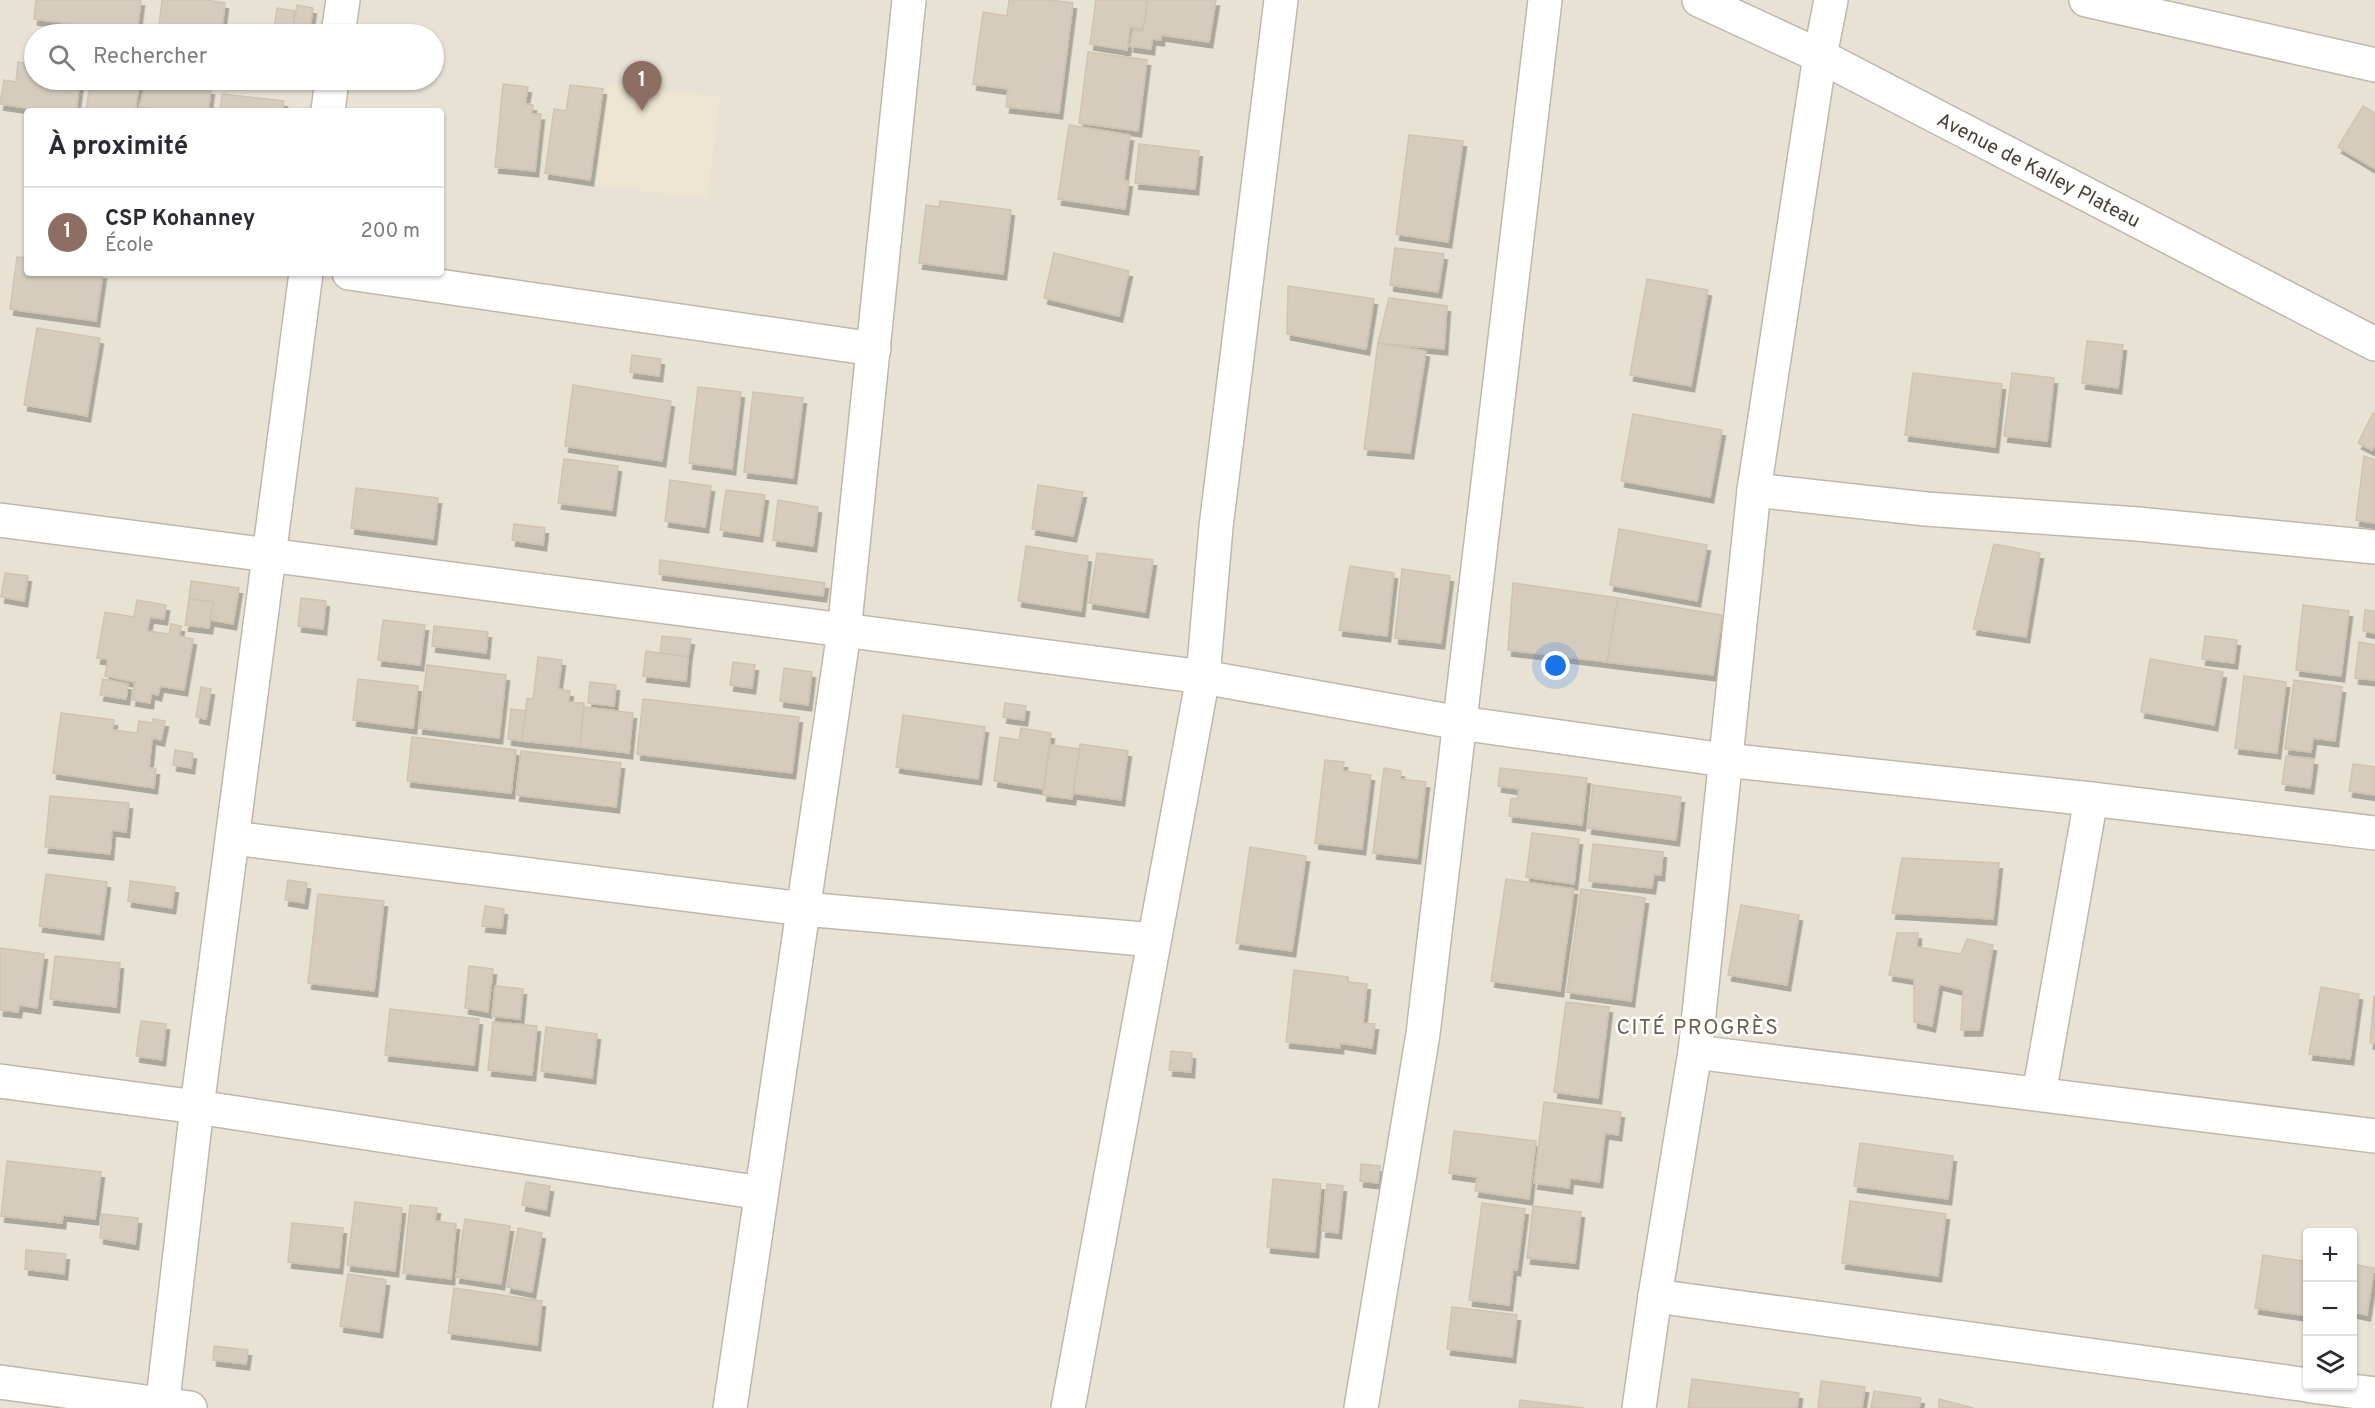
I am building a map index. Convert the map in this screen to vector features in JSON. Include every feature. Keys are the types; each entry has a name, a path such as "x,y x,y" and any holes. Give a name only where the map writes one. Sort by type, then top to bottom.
{"street":[{"path":"339,24 343,0"},
{"path":"730,1408 844,632 909,0"},
{"path":"1068,1408 1203,677 1216,527 1281,0"},
{"path":"1361,1408 1423,1034 1545,0"},
{"name":"Avenue de Kalley Plateau","path":"1699,0 1820,56 2375,344"},
{"path":"1640,1408 1655,1296 1695,1052 1754,490 1820,56 1831,0"},
{"path":"2086,0 2375,65"},
{"path":"328,108 331,90"},
{"path":"0,1382 172,1407 197,1107 306,276"},
{"path":"370,276 874,349"},
{"path":"1754,490 1926,508 2138,524 2375,547"},
{"path":"0,520 844,632 1203,677 1460,723 1725,760 2091,799 2375,833"},
{"path":"2039,1094 2091,799"},
{"path":"233,838 804,909 1154,940"},
{"path":"1695,1052 2375,1136"},
{"path":"0,1081 197,1107 761,1193"},
{"path":"1655,1296 2303,1384"},
{"path":"2346,1390 2375,1394"}],"shaded area":[{"path":"0,0 2375,0 2375,1408 0,1408"},
{"path":"608,83 720,97 707,199 596,185"}],"building":[{"path":"36,0 141,0 138,24 74,24 34,19"},
{"path":"162,0 206,0 225,3 222,24 159,24"},
{"path":"1009,0 1048,0 1073,3 1059,113 1006,107 1008,89 973,84 983,12 1007,16"},
{"path":"1096,0 1148,0 1143,29 1130,27 1127,50 1090,44"},
{"path":"1148,0 1216,0 1209,42 1161,35 1161,40 1152,39 1151,49 1130,46 1133,30 1143,31"},
{"path":"297,5 313,8 310,24 294,24"},
{"path":"277,8 295,11 293,24 275,24"},
{"path":"1088,52 1147,60 1138,131 1079,123"},
{"path":"18,62 24,63 24,90 79,90 76,108 27,108 0,104 4,80 16,82"},
{"path":"503,84 528,87 525,104 533,105 532,114 541,114 535,171 495,167"},
{"path":"570,85 603,89 590,180 545,173 554,109 566,111"},
{"path":"89,90 138,90 135,108 86,108"},
{"path":"144,90 211,90 208,108 139,107"},
{"path":"222,94 284,101 283,108 220,108"},
{"path":"2363,106 2375,113 2375,169 2338,147"},
{"path":"1069,125 1130,135 1124,180 1129,181 1125,209 1058,199"},
{"path":"1409,135 1463,141 1448,242 1396,234"},
{"path":"1139,144 1199,151 1195,189 1135,183"},
{"path":"940,201 1011,210 1003,274 919,263 926,205 939,207"},
{"path":"1395,248 1444,254 1438,292 1390,285"},
{"path":"1054,253 1129,271 1119,316 1044,298"},
{"path":"17,257 24,258 24,276 103,276 96,321 10,309"},
{"path":"1647,279 1708,290 1691,386 1630,375"},
{"path":"1288,286 1374,299 1366,349 1287,334"},
{"path":"1389,298 1447,306 1444,349 1378,343"},
{"path":"37,328 100,338 87,416 24,405"},
{"path":"2087,341 2123,345 2118,388 2082,383"},
{"path":"1378,343 1426,351 1410,453 1364,449"},
{"path":"632,355 661,359 659,376 630,372"},
{"path":"1913,373 2002,384 1995,447 1905,435"},
{"path":"2012,373 2054,378 2047,441 2004,436"},
{"path":"573,385 671,401 662,461 565,446"},
{"path":"698,387 741,392 732,469 689,463"},
{"path":"753,392 803,398 793,478 744,472"},
{"path":"2373,413 2375,414 2375,444 2372,450 2358,443"},
{"path":"1633,414 1722,430 1710,497 1621,481"},
{"path":"2364,456 2375,460 2375,523 2356,520"},
{"path":"564,459 618,466 612,510 558,503"},
{"path":"670,480 711,486 705,527 665,521"},
{"path":"1038,485 1083,492 1073,536 1032,529"},
{"path":"356,488 438,498 433,539 351,528"},
{"path":"726,490 765,495 759,536 720,530"},
{"path":"778,500 818,507 813,546 773,540"},
{"path":"514,524 545,528 543,545 512,540"},
{"path":"1619,529 1707,545 1697,601 1610,585"},
{"path":"1994,544 2040,553 2026,637 1973,629"},
{"path":"1026,546 1088,556 1081,611 1018,601"},
{"path":"1097,553 1153,560 1145,612 1089,603"},
{"path":"660,560 825,583 823,596 659,574"},
{"path":"1350,566 1394,573 1387,636 1339,630"},
{"path":"1402,569 1450,576 1441,643 1395,638"},
{"path":"5,573 28,576 24,601 1,597"},
{"path":"191,581 239,588 233,624 210,620 213,602 189,599"},
{"path":"1513,583 1618,598 1607,662 1508,650"},
{"path":"301,598 326,601 323,629 298,626"},
{"path":"1618,598 1722,615 1713,675 1607,662"},
{"path":"189,599 213,602 209,628 185,625"},
{"path":"137,600 166,605 164,619 150,617 147,631 169,634 171,624 181,626 179,636 193,639 184,690 160,686 158,695 151,693 150,703 132,700 135,682 105,676 108,659 97,658 105,612 134,617"},
{"path":"2303,605 2349,611 2341,676 2296,670"},
{"path":"2365,610 2375,611 2375,633 2363,631"},
{"path":"383,620 425,625 420,665 378,660"},
{"path":"434,626 488,632 486,653 432,646"},
{"path":"662,636 691,639 688,657 660,653"},
{"path":"2205,636 2237,640 2234,663 2202,659"},
{"path":"2359,642 2375,645 2375,680 2355,678"},
{"path":"646,651 688,657 686,681 643,676"},
{"path":"538,657 562,660 558,689 570,691 568,702 584,703 580,747 522,741 527,698 533,699"},
{"path":"2150,659 2223,672 2214,725 2141,712"},
{"path":"733,662 755,665 752,688 730,685"},
{"path":"427,665 506,675 499,738 419,728"},
{"path":"784,668 812,672 808,705 780,701"},
{"path":"2244,676 2286,682 2277,753 2235,748"},
{"path":"103,679 128,684 126,699 100,695"},
{"path":"358,679 418,686 413,728 353,720"},
{"path":"2294,680 2342,687 2335,741 2313,738 2311,752 2285,749"},
{"path":"590,682 616,685 614,706 588,703"},
{"path":"201,687 211,689 206,719 196,717"},
{"path":"643,699 799,717 792,773 637,754"},
{"path":"1005,703 1026,706 1024,720 1003,717"},
{"path":"584,707 633,713 629,753 580,747"},
{"path":"511,709 526,711 522,741 508,739"},
{"path":"61,713 114,720 113,730 137,733 139,721 153,723 153,719 165,721 161,740 152,738 149,768 156,769 154,788 53,773"},
{"path":"903,715 985,727 978,779 896,767"},
{"path":"1021,728 1051,733 1043,789 994,781 1000,737 1019,740"},
{"path":"412,737 516,750 511,793 407,781"},
{"path":"1080,744 1128,751 1121,800 1073,793"},
{"path":"1050,745 1080,749 1072,799 1043,795"},
{"path":"175,750 193,753 191,768 173,765"},
{"path":"521,751 621,763 616,807 516,795"},
{"path":"2286,756 2314,759 2310,788 2282,784"},
{"path":"1325,760 1344,762 1343,771 1371,775 1362,849 1315,843"},
{"path":"2353,764 2375,767 2375,795 2349,791"},
{"path":"1384,768 1401,771 1400,779 1426,782 1417,858 1373,853"},
{"path":"1500,768 1587,778 1582,825 1509,816 1511,799 1517,799 1519,789 1498,786"},
{"path":"1593,785 1681,797 1676,840 1588,828"},
{"path":"50,796 129,803 126,832 112,830 110,854 45,847"},
{"path":"1532,833 1579,839 1574,884 1526,877"},
{"path":"1593,844 1663,852 1661,875 1654,874 1652,888 1589,881"},
{"path":"1250,847 1306,856 1292,951 1236,943"},
{"path":"1902,858 1999,863 1993,919 1892,913"},
{"path":"46,874 107,882 100,934 39,926"},
{"path":"1506,879 1574,889 1560,991 1491,981"},
{"path":"288,880 307,883 304,903 285,900"},
{"path":"130,881 175,887 172,908 128,901"},
{"path":"1581,889 1645,898 1631,1001 1567,992"},
{"path":"318,894 384,901 374,991 308,983"},
{"path":"1741,905 1799,915 1787,985 1728,975"},
{"path":"485,906 504,909 502,928 482,926"},
{"path":"1897,933 1918,933 1917,947 1961,954 1967,939 1993,945 1979,1030 1961,1030 1963,990 1939,984 1932,1026 1914,1022 1914,979 1889,975"},
{"path":"0,948 44,954 37,1008 19,1005 18,1012 0,1010"},
{"path":"55,956 120,963 116,1007 50,999"},
{"path":"469,966 493,969 488,1012 465,1008"},
{"path":"1294,970 1348,977 1348,982 1367,984 1363,1023 1375,1024 1372,1048 1340,1043 1340,1048 1286,1042"},
{"path":"495,986 523,989 520,1019 492,1016"},
{"path":"2321,987 2359,994 2350,1059 2309,1054"},
{"path":"2374,996 2375,1043 2370,1043"},
{"path":"1566,1002 1609,1007 1598,1098 1554,1092"},
{"path":"390,1009 479,1019 474,1065 385,1055"},
{"path":"141,1021 166,1024 162,1060 136,1056"},
{"path":"493,1022 537,1026 532,1075 488,1070"},
{"path":"546,1027 597,1034 592,1078 541,1071"},
{"path":"1171,1051 1192,1053 1191,1072 1169,1070"},
{"path":"1544,1102 1621,1112 1618,1135 1605,1133 1599,1182 1570,1178 1569,1188 1534,1183"},
{"path":"1454,1131 1536,1141 1529,1199 1475,1191 1477,1177 1449,1173"},
{"path":"1860,1143 1953,1156 1948,1199 1854,1186"},
{"path":"7,1161 101,1172 95,1219 63,1215 62,1223 1,1216"},
{"path":"1361,1164 1380,1166 1378,1183 1360,1181"},
{"path":"1273,1179 1321,1184 1315,1252 1267,1247"},
{"path":"526,1182 550,1186 546,1210 522,1205"},
{"path":"1327,1184 1343,1186 1338,1233 1322,1231"},
{"path":"1850,1201 1946,1214 1938,1276 1842,1263"},
{"path":"355,1202 402,1208 395,1271 347,1265"},
{"path":"1482,1203 1525,1209 1517,1270 1513,1269 1509,1305 1469,1300"},
{"path":"410,1205 437,1208 435,1221 456,1224 451,1279 403,1273"},
{"path":"1533,1206 1581,1212 1575,1263 1527,1258"},
{"path":"102,1214 138,1218 135,1244 100,1238"},
{"path":"465,1219 510,1226 501,1284 456,1277"},
{"path":"292,1223 343,1228 339,1268 288,1262"},
{"path":"518,1228 542,1233 532,1292 507,1287"},
{"path":"26,1250 66,1254 64,1274 25,1269"},
{"path":"2263,1255 2303,1261 2303,1315 2255,1308"},
{"path":"2357,1265 2374,1268 2367,1315 2357,1313"},
{"path":"348,1274 386,1280 379,1332 340,1326"},
{"path":"454,1288 542,1301 537,1345 448,1333"},
{"path":"1452,1307 1517,1315 1512,1357 1447,1349"},
{"path":"214,1346 248,1350 246,1364 213,1360"},
{"path":"1692,1379 1799,1393 1797,1408 1688,1408"},
{"path":"1821,1381 1865,1387 1862,1408 1818,1408"},
{"path":"1874,1391 1921,1398 1919,1408 1871,1408"},
{"path":"1939,1399 1974,1408 1939,1408"},
{"path":"1520,1400 1584,1408 1519,1408"}],"place":[{"name":"CSP Kohanney","path":"642,111"}],"district":[{"name":"CITÉ PROGRÈS","path":"1698,1027"}]}
